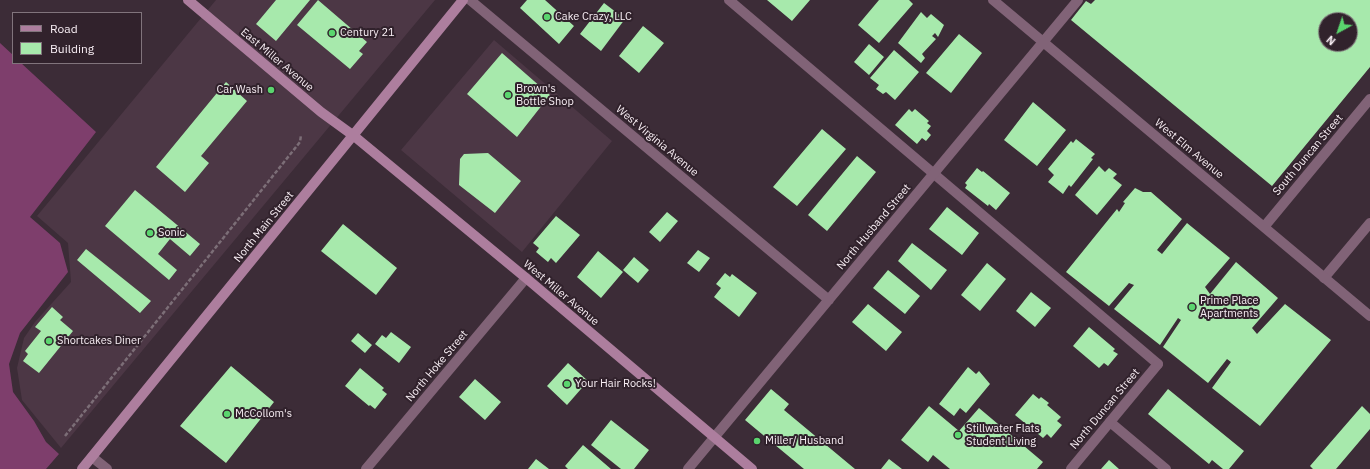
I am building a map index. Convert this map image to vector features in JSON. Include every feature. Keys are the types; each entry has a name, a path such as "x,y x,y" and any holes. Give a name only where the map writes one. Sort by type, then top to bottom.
{"street":[{"name":"East Miller Avenue","path":"188,0 321,112 354,136"},
{"name":"North Main Street","path":"82,469 463,0"},
{"name":"West Virginia Avenue","path":"470,0 829,300"},
{"path":"729,0 934,173"},
{"name":"West Elm Avenue","path":"993,0 1370,316"},
{"name":"North Husband Street","path":"688,469 1078,0"},
{"name":"South Duncan Street","path":"1264,227 1370,98"},
{"name":"West Miller Avenue","path":"354,136 526,278 752,469"},
{"name":"North Duncan Street","path":"934,173 1158,364 1071,469"},
{"path":"1324,278 1370,223"},
{"name":"North Hoke Street","path":"366,469 526,278"},
{"path":"1110,422 1166,469"},
{"path":"92,457 107,469"}],"path":[{"path":"66,436 300,142 301,135"}],"shaded area":[{"path":"216,0 435,0 61,448 22,400 17,368 24,338 35,322 71,282 68,243 37,216"},
{"path":"494,40 612,141 522,252 401,150"},
{"path":"0,43 12,54 12,64 22,64 96,132 30,217 60,243 68,272 20,333 9,364 13,392 34,421 46,442 59,454 46,469 0,469"}],"building":[{"path":"276,0 310,0 276,41 256,24"},
{"name":"Century 21","path":"318,0 367,42 359,51 363,54 350,69 297,25"},
{"name":"Cake Crazy, LLC","path":"527,0 545,0 574,26 559,44 520,8"},
{"path":"767,0 810,0 792,21"},
{"path":"879,0 909,0 913,4 879,43 858,25"},
{"path":"1095,0 1370,0 1370,67 1272,186 1071,20 1086,1 1091,4"},
{"path":"604,3 625,19 601,51 580,34"},
{"path":"921,12 927,18 931,14 944,25 938,37 935,33 932,36 936,39 922,54 925,58 921,63 898,43"},
{"path":"643,26 664,43 639,73 619,56"},
{"path":"959,34 982,53 951,93 926,73"},
{"path":"869,44 884,57 869,75 854,62"},
{"path":"894,50 919,72 895,100 886,92 883,94 876,89 879,85 870,78"},
{"name":"Brown's Bottle Shop","path":"502,53 550,95 517,137 467,94"},
{"path":"226,82 247,101 201,156 209,163 185,192 156,167"},
{"path":"1033,102 1066,130 1037,166 1004,140"},
{"path":"909,109 912,112 915,109 929,121 927,123 931,126 927,131 931,135 926,141 922,138 917,144 895,125"},
{"path":"822,129 846,149 797,206 773,187"},
{"path":"1076,139 1095,154 1091,158 1093,159 1071,187 1069,185 1063,194 1048,182 1054,175 1048,169 1071,141 1073,143"},
{"path":"488,153 521,181 495,213 459,185 460,159 464,154"},
{"path":"857,156 876,172 827,231 808,215"},
{"path":"1099,166 1105,172 1109,168 1117,174 1113,178 1122,185 1097,215 1075,195"},
{"path":"977,168 982,172 983,171 1010,193 996,210 989,204 988,206 965,188 967,185 965,183"},
{"name":"Prime Place Apartments","path":"1135,188 1143,192 1151,192 1182,219 1157,250 1162,254 1187,223 1230,258 1205,287 1210,294 1236,262 1278,298 1252,328 1257,334 1285,304 1331,340 1260,426 1212,388 1231,362 1227,359 1208,383 1163,347 1181,320 1178,318 1160,345 1114,309 1134,285 1129,283 1109,306 1066,272 1117,209 1119,212 1125,203 1123,202"},
{"name":"Sonic","path":"135,190 200,244 190,256 170,239 158,254 177,270 169,280 105,226"},
{"path":"947,207 979,233 962,255 929,229"},
{"path":"667,212 678,221 660,242 649,232"},
{"path":"556,216 580,235 556,263 551,258 548,262 536,252 539,248 533,243"},
{"path":"343,224 397,268 376,295 321,251"},
{"path":"912,243 947,270 931,290 898,261"},
{"path":"86,249 151,301 140,313 77,260"},
{"path":"698,250 710,258 699,272 687,263"},
{"path":"598,251 623,272 601,298 577,277"},
{"path":"634,257 649,270 638,283 623,270"},
{"path":"987,263 1006,279 980,311 961,295"},
{"path":"888,270 920,296 905,314 873,288"},
{"path":"725,273 730,277 732,274 757,293 739,317 714,297 721,288 716,284"},
{"path":"1031,292 1051,308 1035,327 1016,311"},
{"path":"868,304 902,332 886,351 852,322"},
{"name":"Shortcakes Diner","path":"52,307 63,317 60,320 73,331 39,373 23,361 28,354 25,351 41,331 35,327"},
{"path":"1089,327 1115,349 1113,351 1118,354 1108,366 1104,363 1099,368 1073,346"},
{"path":"391,332 411,347 399,363 375,344 382,335 386,338"},
{"path":"358,333 372,345 365,353 351,341"},
{"name":"Your Hair Rocks!","path":"568,363 588,381 567,405 547,386"},
{"name":"McCollom's","path":"231,366 274,402 226,463 180,426"},
{"path":"968,367 976,374 979,371 990,384 966,413 960,408 954,416 939,404"},
{"path":"360,368 384,388 382,390 387,394 375,409 370,405 369,406 345,386"},
{"path":"475,379 501,402 485,420 459,397"},
{"path":"771,389 789,404 784,410 855,469 804,469 745,420"},
{"path":"1168,389 1244,451 1229,469 1223,469 1212,460 1209,464 1148,414"},
{"path":"1033,394 1039,399 1041,397 1049,403 1047,405 1061,417 1057,421 1062,425 1051,438 1047,434 1043,438 1015,415"},
{"name":"Stillwater Flats Student Living","path":"929,406 959,431 979,408 1043,462 1037,469 950,469 933,455 928,462 901,440"},
{"path":"1362,406 1370,414 1370,429 1336,469 1313,469 1310,466"},
{"path":"611,420 649,450 634,469 621,469 591,445"},
{"path":"583,445 611,469 568,469 565,466"},
{"path":"536,459 549,469 528,469"},
{"path":"889,459 902,469 881,469"},
{"path":"1109,460 1119,469 1101,469"}],"place":[{"name":"Cake Crazy, LLC","path":"547,17"},
{"name":"Century 21","path":"332,33"},
{"name":"Car Wash","path":"271,90"},
{"name":"Brown's Bottle Shop","path":"508,95"},
{"name":"Sonic","path":"150,233"},
{"name":"Prime Place Apartments","path":"1192,307"},
{"name":"Shortcakes Diner","path":"49,341"},
{"name":"Your Hair Rocks!","path":"567,384"},
{"name":"McCollom's","path":"227,414"},
{"name":"Stillwater Flats Student Living","path":"958,435"},
{"name":"Miller/ Husband","path":"757,441"}]}
